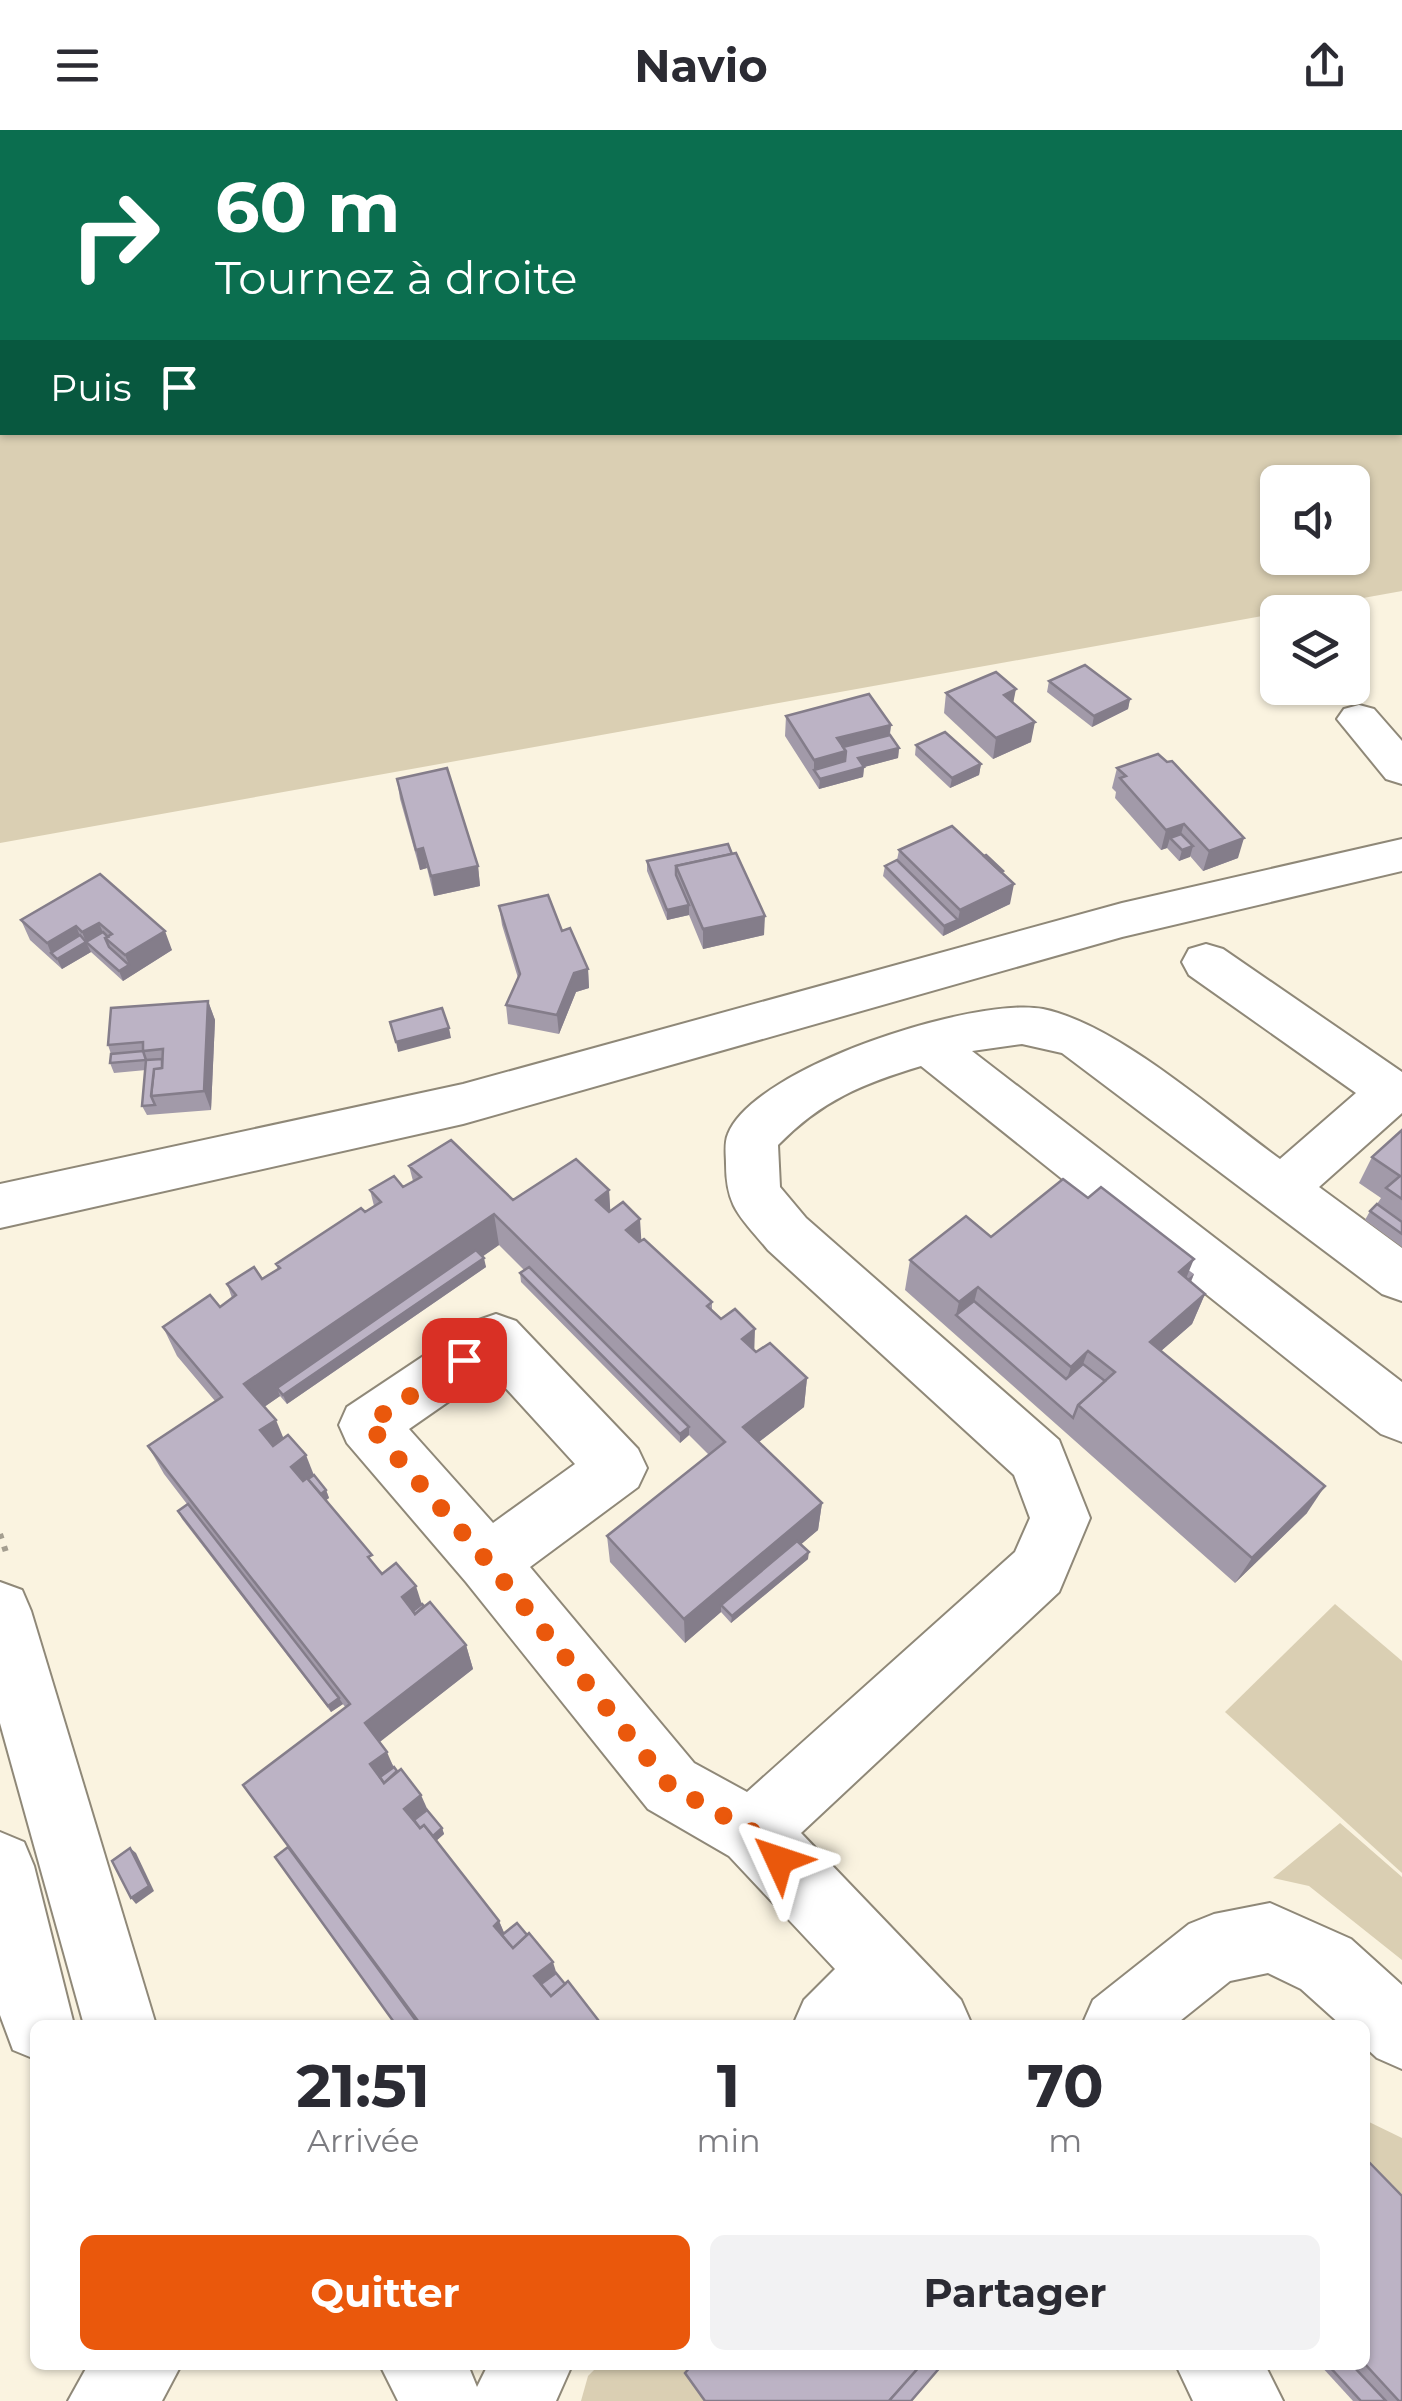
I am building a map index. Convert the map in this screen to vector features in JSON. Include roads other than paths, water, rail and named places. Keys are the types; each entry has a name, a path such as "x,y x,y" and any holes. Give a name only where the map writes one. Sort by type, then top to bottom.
{"street":[{"path":"1359,718 1402,770"},
{"path":"0,1206 463,1104 1122,920 1402,855"},
{"path":"1206,962 1392,1092 1282,1187"},
{"path":"753,1832 1037,1572 1060,1518 1038,1459 788,1234 753,1193 752,1138 791,1100 857,1066 993,1024 1048,1026 1080,1040 1402,1278"},
{"path":"929,1045 1402,1416"},
{"path":"488,1562 670,1786 753,1832 931,2020"},
{"path":"0,1611 119,2020"},
{"path":"0,1866 37,2020"},
{"path":"1124,2020 1214,1949 1270,1938 1326,1964 1402,2033"},
{"path":"834,2020 884,1970"},
{"path":"96,2370 98,2401"},
{"path":"108,2401 137,2370"},
{"path":"423,2370 437,2386 442,2401"},
{"path":"511,2401 530,2370"},
{"path":"1218,2370 1243,2401"}]}
